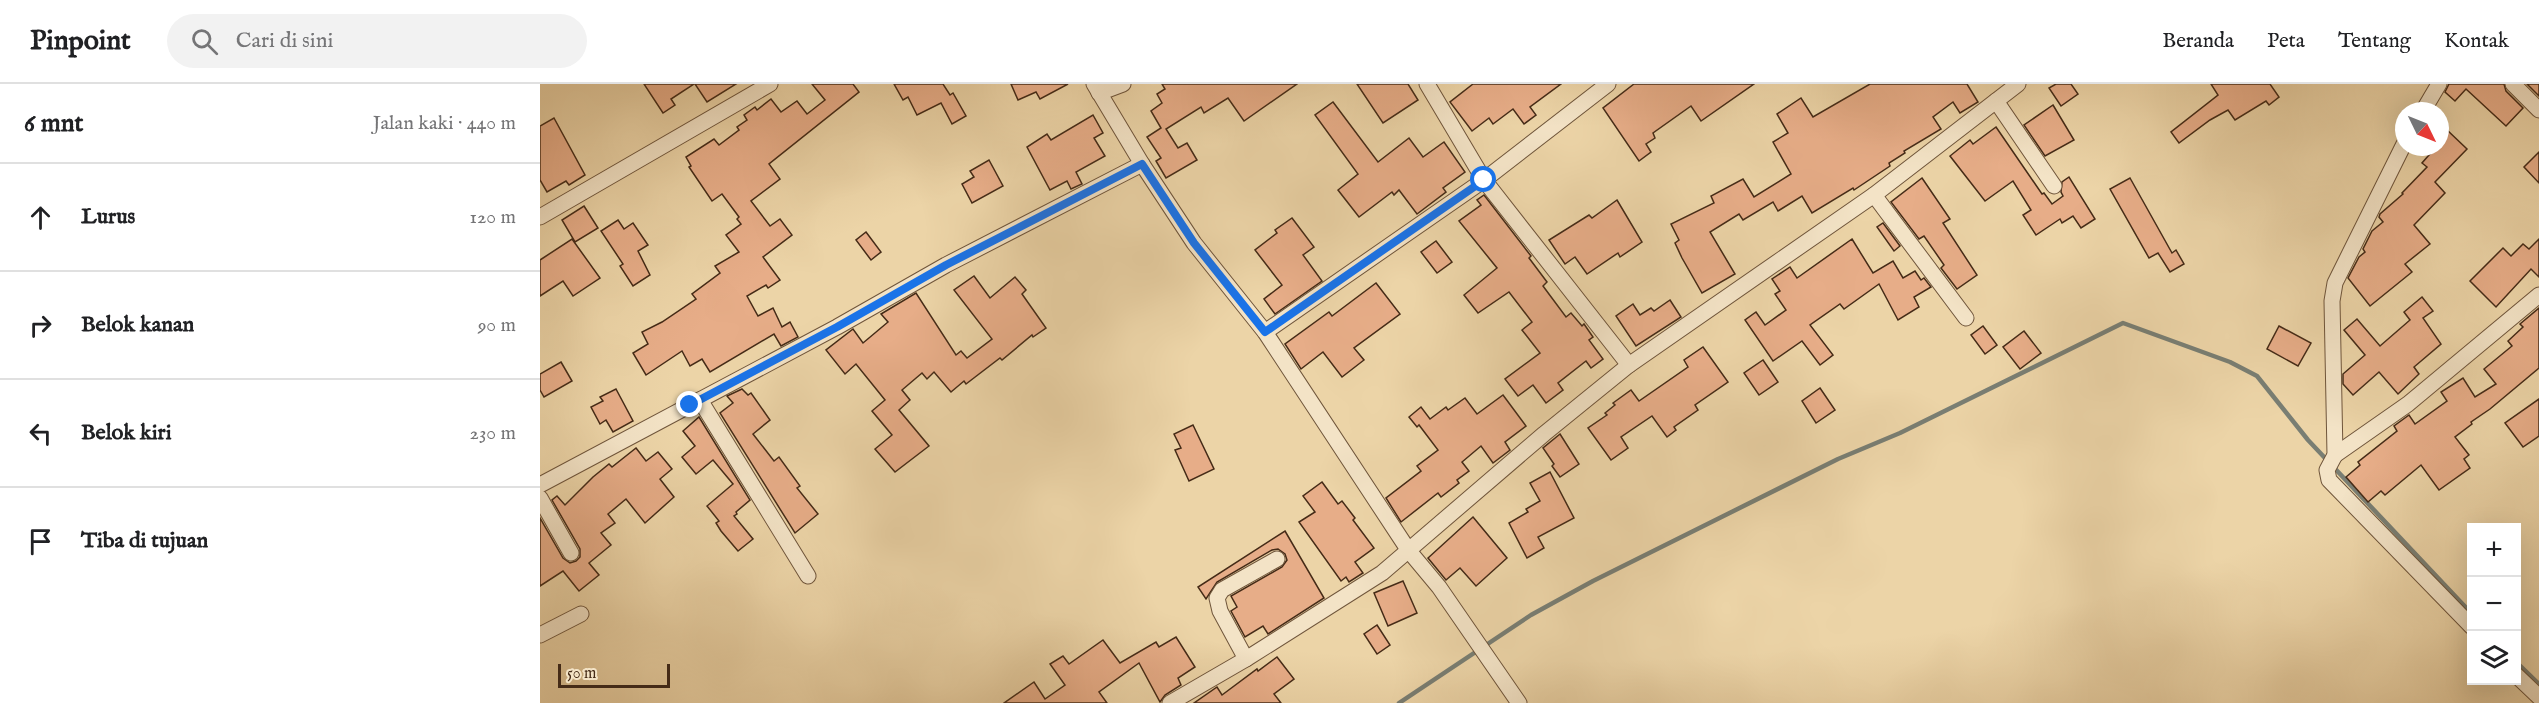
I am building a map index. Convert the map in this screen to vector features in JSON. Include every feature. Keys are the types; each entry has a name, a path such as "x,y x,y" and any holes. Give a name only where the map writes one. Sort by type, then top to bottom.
{"street":[{"path":"540,218 770,84"},
{"path":"1123,84 1097,89 1142,164 1194,243 1265,332 1409,551 1439,587 1519,703"},
{"path":"1427,84 1484,180 1629,365"},
{"path":"1265,332 1484,180 1608,84"},
{"path":"2428,102 2439,84"},
{"path":"2513,84 2539,110"},
{"path":"1170,703 1246,659 1382,573 1544,434 1629,365 1874,195 2006,90 2054,186"},
{"path":"2398,156 2336,283 2332,301 2329,480 2467,622"},
{"path":"540,485 837,327 946,265 1142,164"},
{"path":"1874,195 1966,318"},
{"path":"2331,461 2408,405 2539,294"},
{"path":"700,400 808,576"},
{"path":"540,498 571,553"},
{"path":"1246,659 1220,611 1217,598 1222,590 1276,559"},
{"path":"540,635 581,614"},
{"path":"2521,679 2539,697"}],"building":[{"path":"644,84 694,84 671,99 675,105 663,113"},
{"path":"695,84 736,84 707,102"},
{"path":"812,84 853,84 859,92 769,164 780,179 751,201 770,226 780,219 792,235 763,257 780,280 768,288 766,285 747,296 758,316 773,308 782,327 790,322 798,337 781,346 774,334 710,372 702,359 690,366 682,351 646,375 633,353 648,344 642,332 662,322 696,299 692,294 720,273 715,266 739,252 726,235 741,224 737,219 739,217 722,194 712,201 689,167 691,166 686,157 714,139 719,145 739,130 737,127 747,120 744,115 755,107 757,110 771,99 781,112 797,101 807,114 825,100"},
{"path":"894,84 943,84 950,95 953,93 966,116 952,124 941,103 917,115 908,97 903,100"},
{"path":"1011,84 1068,84 1040,99 1036,92 1018,100"},
{"path":"1162,84 1297,84 1244,121 1228,98 1204,113 1201,107 1166,129 1178,148 1187,143 1197,160 1166,178 1156,161 1161,158 1147,137 1161,128 1151,111 1162,103 1157,94 1165,89"},
{"path":"1357,84 1408,84 1418,100 1383,123"},
{"path":"1473,84 1561,84 1530,107 1536,115 1524,124 1513,109 1493,124 1489,118 1472,131 1450,102"},
{"path":"1634,84 1754,84 1701,121 1691,106 1653,133 1655,138 1646,144 1651,152 1639,161 1603,108"},
{"path":"1870,84 1967,84 1978,102 1960,113 1953,102 1933,117 1941,129 1904,151 1905,153 1889,163 1890,166 1854,190 1853,188 1812,213 1802,196 1778,211 1773,202 1743,220 1739,214 1710,232 1735,274 1702,293 1675,243 1679,240 1671,224 1714,203 1711,196 1743,179 1754,197 1791,174 1773,142 1788,133 1777,114 1801,98 1813,117"},
{"path":"2056,84 2071,84 2078,94 2061,106 2049,88"},
{"path":"2211,84 2270,84 2279,97 2269,105 2266,101 2235,120 2228,110 2179,143 2171,132 2218,95"},
{"path":"2449,84 2504,84 2506,91 2523,108 2506,126 2466,89 2455,101 2445,92"},
{"path":"2527,84 2539,84 2539,96"},
{"path":"1333,102 1378,162 1409,138 1423,157 1444,142 1465,172 1443,188 1446,192 1417,214 1399,190 1394,195 1392,192 1359,217 1338,190 1358,174 1315,115"},
{"path":"2053,105 2074,140 2045,156 2024,125"},
{"path":"1093,115 1103,133 1094,138 1105,156 1076,172 1082,184 1071,189 1067,181 1050,190 1027,147 1047,134 1051,140"},
{"path":"554,118 585,175 569,185 566,181 547,192 540,180 540,126"},
{"path":"1996,127 2042,194 2044,193 2052,204 2063,196 2062,182 2069,177 2095,219 2081,228 2073,216 2062,223 2060,219 2036,235 2023,215 2031,210 2013,181 1985,201 1950,156 1970,140 1973,144"},
{"path":"2449,132 2467,149 2435,182 2445,193 2414,225 2430,244 2405,264 2412,272 2370,306 2348,278 2359,257 2365,252 2363,249 2372,231 2383,222 2379,217 2380,214 2403,194 2427,167 2422,163 2428,156 2449,156"},
{"path":"2539,152 2539,183 2524,167"},
{"path":"989,160 1003,186 972,203 962,184 974,177 970,171"},
{"path":"1922,178 1950,219 1943,223 1977,275 1957,289 1941,268 1944,265 1924,236 1919,239 1891,202"},
{"path":"2130,178 2172,253 2176,250 2184,264 2170,272 2158,253 2149,258 2110,189"},
{"path":"1484,195 1531,256 1529,258 1547,282 1543,286 1566,317 1571,313 1582,326 1584,324 1593,337 1589,340 1603,359 1591,368 1586,361 1558,383 1563,390 1546,403 1533,385 1518,396 1505,379 1540,353 1522,330 1532,322 1509,292 1478,313 1464,295 1497,268 1459,221 1481,205 1477,200"},
{"path":"1617,200 1642,242 1620,257 1618,253 1587,274 1575,257 1565,264 1549,240 1589,215 1592,218"},
{"path":"584,206 598,228 575,242 562,220"},
{"path":"1292,218 1314,247 1303,255 1322,281 1275,314 1264,299 1282,285 1255,250 1277,233 1275,230"},
{"path":"618,220 624,229 633,223 648,245 638,251 650,275 633,286 620,266 623,264 601,231"},
{"path":"1883,223 1900,246 1894,251 1877,227"},
{"path":"866,232 881,252 871,260 856,240"},
{"path":"572,239 600,278 573,296 563,281 540,296 540,260"},
{"path":"1852,239 1873,273 1893,261 1903,278 1915,271 1921,280 1924,278 1931,287 1914,297 1919,307 1898,320 1879,284 1844,309 1840,304 1810,325 1833,355 1820,365 1802,341 1773,361 1745,320 1756,312 1765,325 1786,310 1775,294 1780,291 1772,279 1790,267 1797,278"},
{"path":"2539,239 2539,277 2531,269 2496,307 2470,281 2503,248 2511,256 2523,244 2529,249"},
{"path":"1436,241 1452,262 1437,273 1421,252"},
{"path":"974,276 990,298 1015,277 1026,290 1022,294 1046,328 1033,337 1032,335 1002,360 1000,358 966,384 964,381 951,392 934,372 927,379 922,373 902,390 910,400 899,410 929,446 895,472 875,449 892,435 872,411 885,400 856,364 845,374 826,350 853,329 863,343 888,322 881,314 916,293 956,355 961,351 967,358 992,339 954,290"},
{"path":"1376,283 1400,314 1354,348 1364,360 1342,377 1323,352 1301,369 1285,344 1329,312 1332,316"},
{"path":"2422,297 2433,311 2423,318 2441,344 2414,367 2419,374 2398,394 2379,372 2353,395 2343,384 2343,374 2365,355 2344,330 2357,319 2380,346 2410,320 2404,312"},
{"path":"1670,300 1681,317 1636,346 1616,316 1633,304 1640,315 1651,308 1654,311"},
{"path":"2539,308 2539,368 2455,437 2469,455 2464,459 2470,468 2439,490 2421,465 2385,495 2381,491 2368,502 2346,477 2360,465 2358,462 2397,431 2394,426 2409,415 2415,424 2447,401 2441,392 2463,378 2475,397 2496,384 2484,369 2512,346 2508,341 2523,327 2520,324"},
{"path":"1983,326 1997,345 1985,354 1971,335"},
{"path":"2279,326 2311,343 2298,366 2267,349"},
{"path":"2024,331 2041,353 2020,369 2003,347"},
{"path":"1703,347 1728,382 1695,405 1698,410 1674,427 1676,430 1667,437 1652,416 1621,437 1628,448 1611,460 1588,428 1607,415 1605,413 1615,405 1613,403 1631,390 1639,401 1688,367 1684,360"},
{"path":"1763,360 1778,382 1759,395 1744,373"},
{"path":"561,362 572,381 544,397 540,390 540,374"},
{"path":"1820,388 1835,410 1816,423 1802,401"},
{"path":"616,389 633,421 613,432 606,420 600,424 591,407 603,401 600,397"},
{"path":"742,389 748,395 751,393 770,420 753,434 774,461 779,457 800,486 797,488 818,514 795,533 720,413 733,403 727,396"},
{"path":"1503,395 1526,426 1505,442 1510,450 1493,463 1481,446 1462,462 1469,471 1457,480 1459,483 1441,497 1438,493 1401,522 1386,498 1421,471 1417,466 1438,450 1419,425 1417,427 1409,417 1421,407 1430,419 1446,407 1448,410 1465,398 1477,414"},
{"path":"2539,399 2539,436 2523,447 2505,423"},
{"path":"699,417 750,500 734,516 753,539 738,551 721,531 716,523 719,521 707,506 733,484 713,460 696,474 682,457 695,446 683,431"},
{"path":"1193,425 1214,469 1189,481 1175,450 1181,448 1174,434"},
{"path":"1560,434 1579,464 1560,477 1543,448"},
{"path":"636,448 646,461 658,452 672,469 660,479 674,497 645,523 626,499 608,514 615,523 601,533 611,545 589,563 599,575 579,591 563,571 540,586 540,518 563,558 570,563 580,557 580,549 552,500 557,496 565,505 609,464 612,467"},
{"path":"1550,472 1574,518 1538,537 1544,548 1527,558 1509,523 1528,512 1526,509 1540,501 1530,483"},
{"path":"1322,482 1338,504 1342,501 1374,548 1355,562 1363,573 1349,582 1346,577 1341,581 1299,522 1315,512 1303,496"},
{"path":"1473,517 1507,558 1476,586 1460,568 1446,580 1428,558"},
{"path":"1285,531 1324,598 1268,634 1263,626 1245,637 1231,611 1237,607 1231,596 1282,567 1287,560 1285,554 1278,549 1272,550 1217,582 1206,599 1198,587"},
{"path":"1403,581 1417,613 1388,626 1374,593"},
{"path":"1377,625 1390,645 1377,654 1364,634"},
{"path":"1176,637 1195,667 1178,678 1181,685 1165,695 1160,702 1139,663 1099,692 1107,703 1004,703 1034,682 1045,699 1065,685 1050,664 1063,656 1069,664 1103,640 1120,663 1156,642 1159,647"},
{"path":"1277,657 1294,679 1274,694 1281,703 1194,703 1217,687 1222,695"}],"waterway":[{"path":"1399,703 1531,615 1593,581 1838,459 1900,433 2123,323 2230,362 2257,376 2308,440 2467,609"},
{"path":"2521,667 2539,684"}],"route":[{"path":"690,405 837,327 946,265 1142,164 1194,243 1265,332 1484,180"}]}
